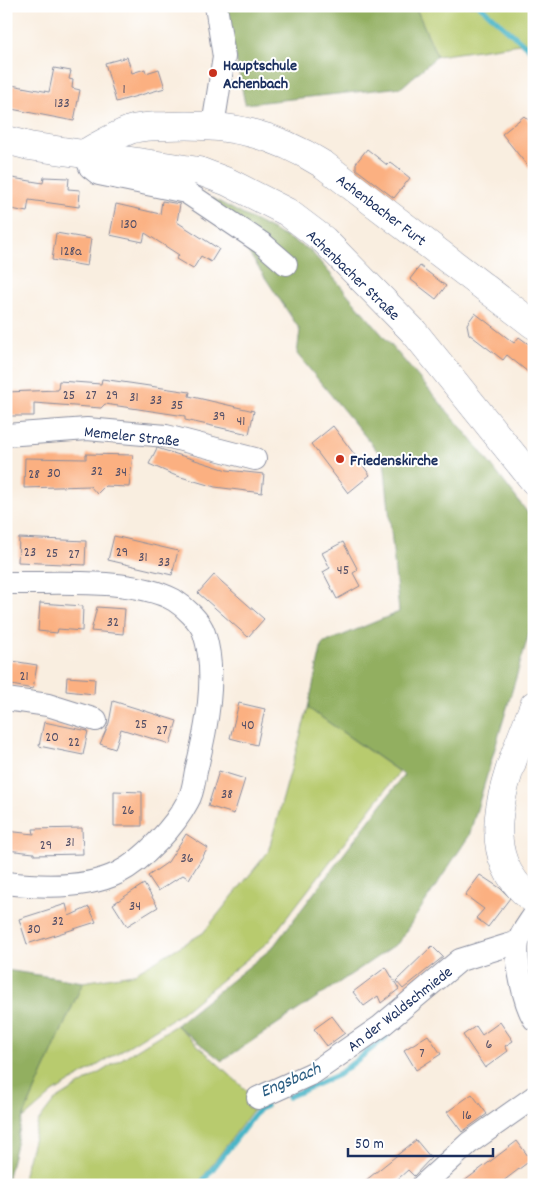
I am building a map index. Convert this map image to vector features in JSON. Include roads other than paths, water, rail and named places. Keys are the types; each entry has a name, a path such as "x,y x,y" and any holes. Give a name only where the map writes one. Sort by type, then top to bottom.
{"main road":[{"name":"Achenbacher Furt","path":"85,153 131,130 181,125 244,129 269,137 297,148 324,165 534,325"},
{"name":"Achenbacher Straße","path":"6,140 29,146 199,171 228,182 287,212 324,240 414,332 534,481"},
{"path":"534,705 504,790 498,812 498,826 500,848 508,871 517,885 534,900"}],"street":[{"path":"213,126 224,56 216,6"},
{"path":"85,153 90,167 100,174 186,192 263,244 286,264"},
{"name":"Memeler Straße","path":"6,435 87,429 166,436 255,459"},
{"path":"6,583 114,584 159,594 175,601 191,614 204,632 210,670 205,734 190,799 168,830 141,856 118,873 88,883 27,885 6,883"},
{"path":"6,699 48,704 96,720"},
{"path":"534,915 518,942 520,977 527,1009 534,1019"},
{"name":"An der Waldschmiede","path":"258,1098 313,1073 381,1026 460,960 518,942"},
{"path":"423,1185 469,1143 534,1097"}],"waterway":[{"path":"480,6 534,53"},
{"name":"Engsbach","path":"288,1097 338,1075 386,1037"},
{"name":"Engsbach","path":"200,1185 259,1109 266,1106"}],"place":[{"name":"Hauptschule Achenbach","path":"213,73"},
{"name":"Friedenskirche","path":"340,459"}]}
